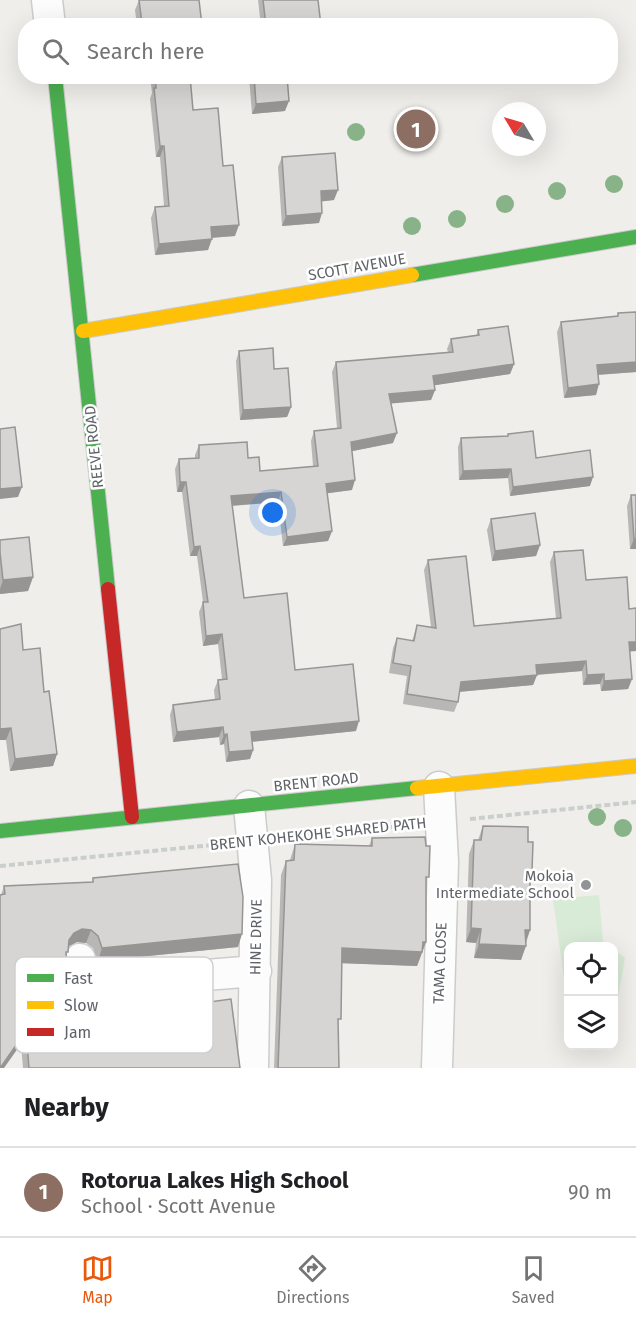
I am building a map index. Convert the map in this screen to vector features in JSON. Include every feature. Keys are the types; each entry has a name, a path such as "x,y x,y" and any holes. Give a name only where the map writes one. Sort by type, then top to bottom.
{"street":[{"path":"47,0 49,18"},
{"name":"REEVE ROAD","path":"56,84 132,817"},
{"name":"SCOTT AVENUE","path":"83,331 636,237"},
{"name":"BRENT ROAD","path":"0,831 636,766"},
{"name":"TAMA CLOSE","path":"437,1068 443,862 439,787"},
{"name":"HINE DRIVE","path":"249,806 256,880 253,1068"},
{"path":"213,974 256,971"}],"path":[{"name":"BRENT KOHEKOHE SHARED PATH","path":"0,866 636,802"}],"green space":[{"path":"599,895 604,942 564,942 564,979 553,899"},
{"path":"618,952 625,958 618,997"}],"building":[{"path":"139,0 199,0 201,18 141,18"},
{"path":"263,0 318,0 320,18 265,18"},
{"path":"156,84 191,84 193,110 218,108 223,166 233,165 239,225 211,227 212,239 159,244 155,207 169,206 164,146 160,146 154,88 156,88"},
{"path":"255,84 288,84 289,101 256,104"},
{"path":"335,153 338,190 321,191 322,213 286,216 282,157"},
{"path":"636,312 636,362 597,365 599,384 568,388 561,322"},
{"path":"508,326 514,364 433,376 435,390 389,394 397,433 351,442 355,480 326,484 332,531 287,537 281,492 231,496 244,598 287,593 295,670 353,664 359,721 251,732 253,750 229,752 227,734 224,735 223,727 177,732 173,705 220,699 218,680 227,679 222,634 206,636 203,602 208,602 200,546 194,547 186,482 180,482 179,459 199,458 199,445 247,442 248,458 259,457 260,471 318,466 314,431 341,428 336,362 453,352 451,339 479,335 478,330"},
{"path":"273,348 274,369 288,368 291,407 243,410 239,351"},
{"path":"15,427 22,487 0,489 0,429"},
{"path":"533,431 536,458 590,450 593,477 513,487 511,469 463,471 461,438 508,436 508,434"},
{"path":"631,495 636,495 636,539 634,539"},
{"path":"535,513 540,545 495,551 491,519"},
{"path":"29,537 33,577 3,580 0,540"},
{"path":"583,550 586,580 627,577 629,609 636,608 636,642 629,642 632,679 604,681 604,674 587,675 586,661 536,665 537,675 461,682 458,702 407,694 411,666 393,663 397,638 414,641 417,625 436,628 428,560 466,556 474,626 561,618 554,552"},
{"path":"21,624 23,650 40,648 44,692 49,691 57,754 15,759 11,728 0,729 0,629"},
{"path":"483,826 528,827 528,842 533,842 532,871 530,871 530,930 525,930 526,946 479,944 481,929 471,928 474,840 481,840"},
{"path":"425,837 426,846 430,846 429,877 426,877 426,942 423,942 422,952 342,948 341,1019 338,1019 339,1068 278,1068 286,861 294,860 295,844 372,846 372,838"},
{"path":"238,864 243,897 242,934 102,948 98,936 91,930 82,929 74,933 69,940 66,957 15,957 15,1047 0,1068 0,895 5,894 4,886 93,882 93,878"},
{"path":"231,999 240,1068 29,1068 28,1053 213,1053 213,1001"}],"traffic: fast":[{"path":"56,84 108,589"},
{"path":"412,275 636,237"},
{"path":"0,831 417,788"}],"traffic: slow":[{"path":"83,331 412,275"},
{"path":"417,788 636,766"}],"traffic: jam":[{"path":"108,589 132,817"}],"place":[{"name":"Rotorua Lakes High School","path":"416,129"},
{"name":"Mokoia Intermediate School","path":"586,885"}]}
